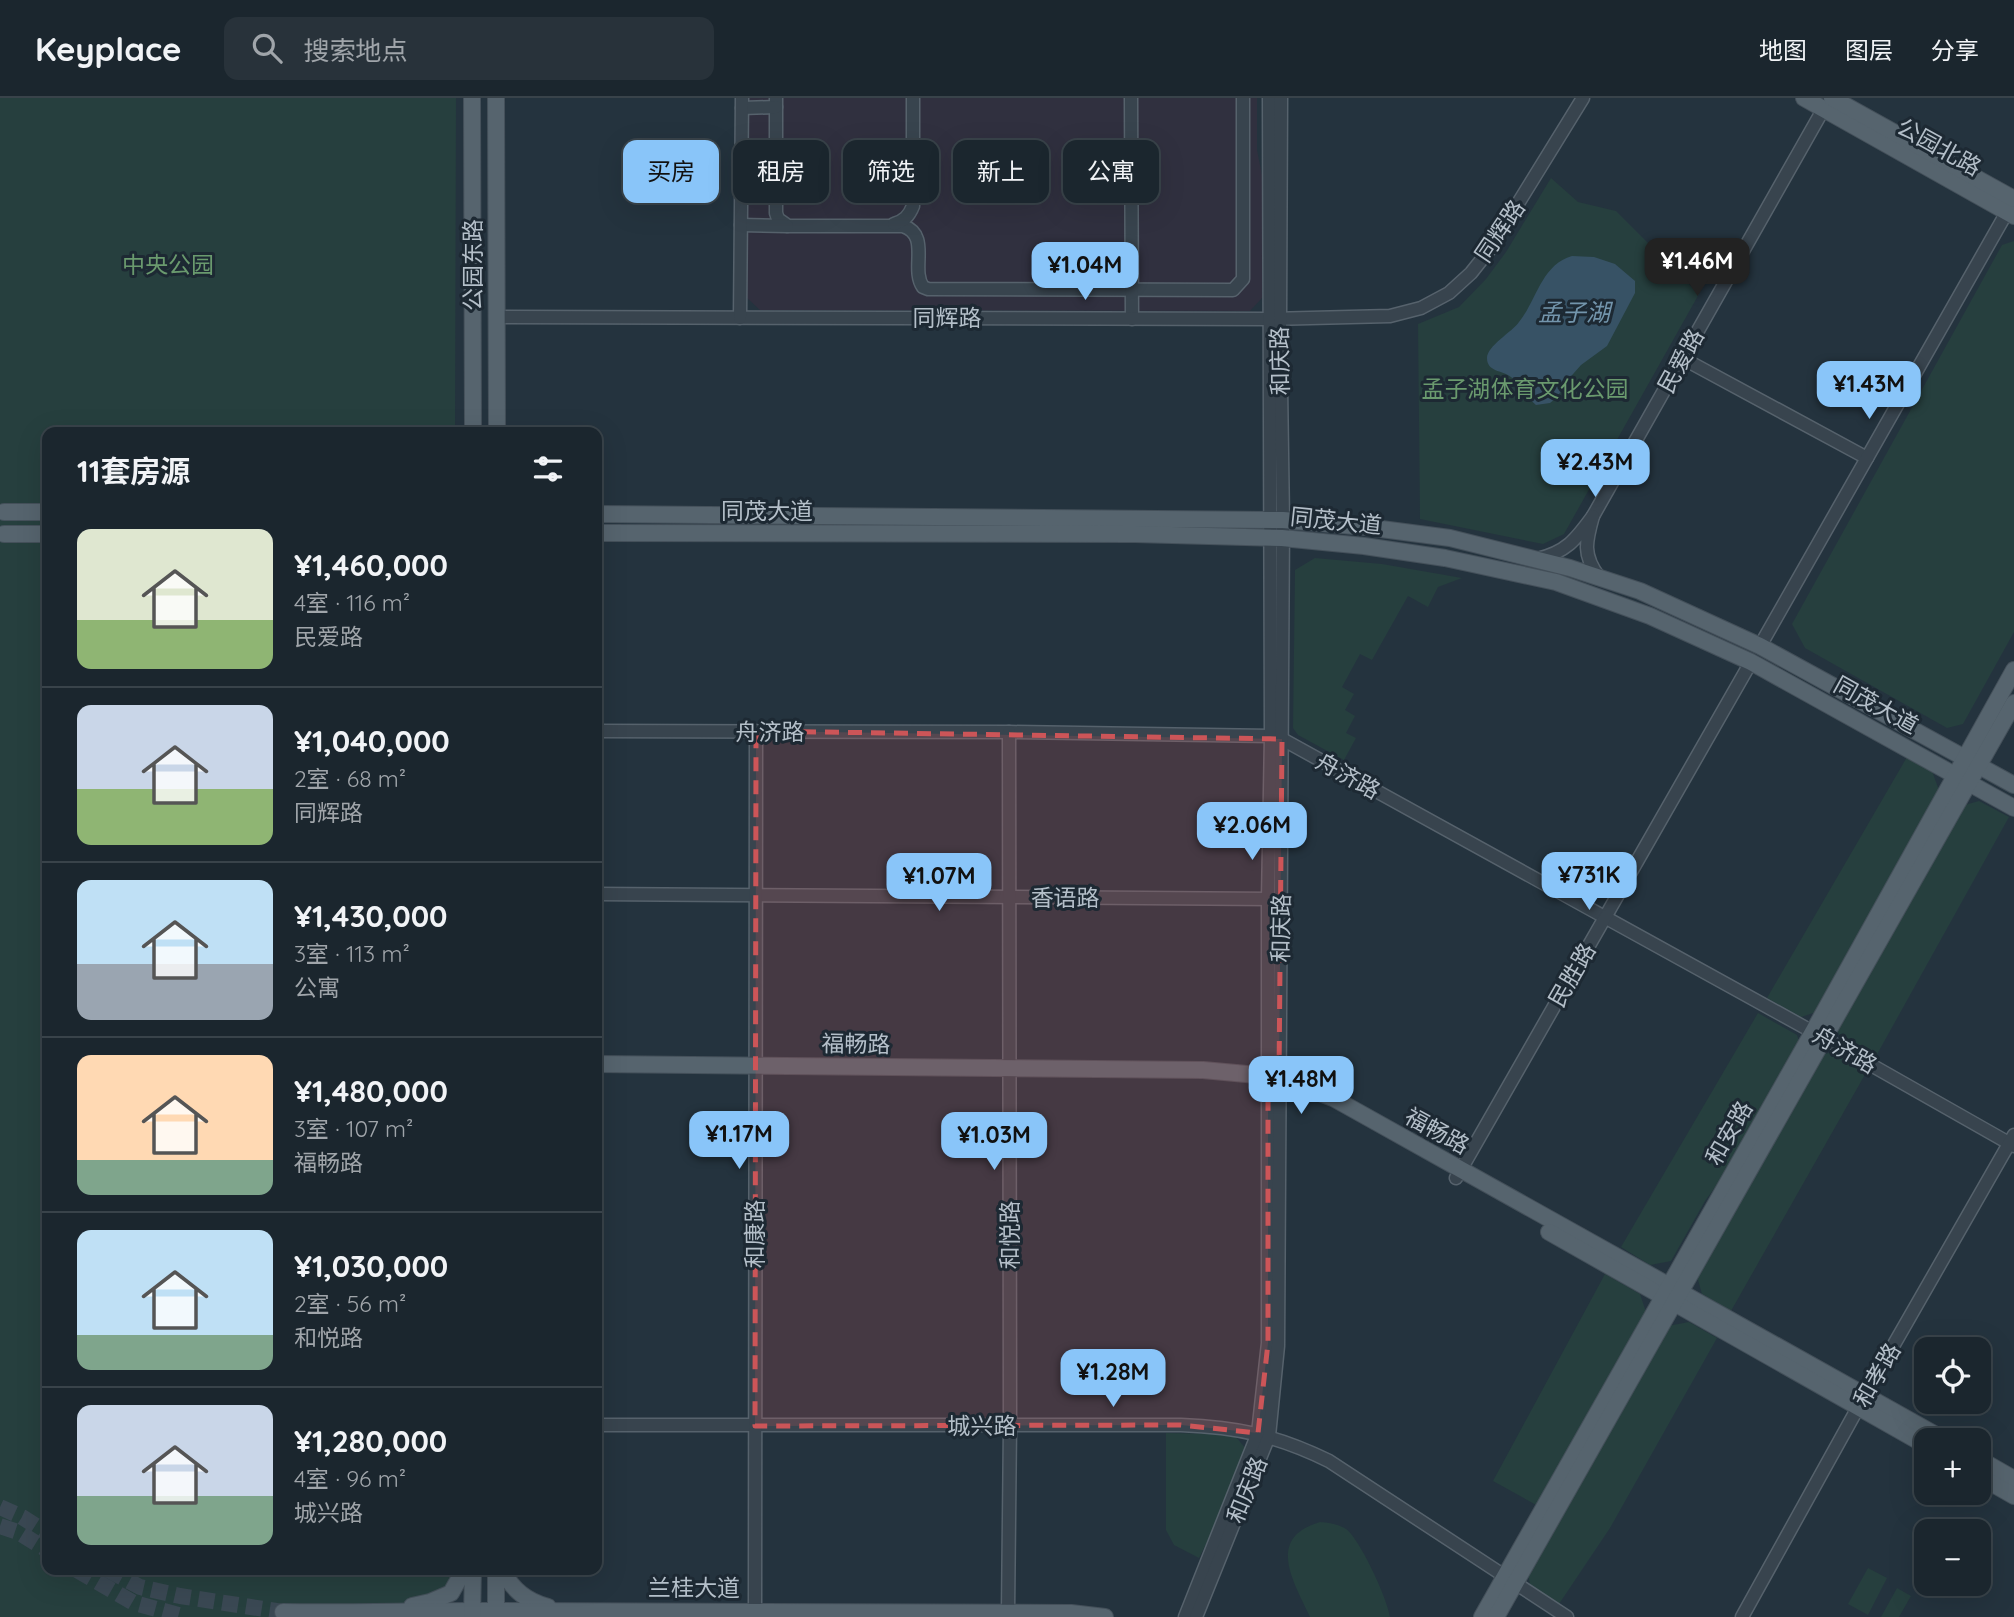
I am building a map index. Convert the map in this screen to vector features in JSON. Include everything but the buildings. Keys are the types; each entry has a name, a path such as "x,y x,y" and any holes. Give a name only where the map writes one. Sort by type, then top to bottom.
{"main road":[{"name":"公园东路","path":"472,98 472,427"},
{"name":"公园东路","path":"496,98 498,427"},
{"name":"公园北路","path":"1804,98 1829,102 2012,209"},
{"path":"4,512 42,512"},
{"name":"同茂大道","path":"602,514 1276,520 1366,527 1450,538 1570,568 1640,591 1760,646 2014,785"},
{"name":"同茂大道","path":"602,533 1135,534 1276,538 1364,546 1445,558 1556,582 1650,616 1751,662 2014,808"},
{"path":"4,534 42,534"},
{"name":"和安路","path":"1482,1617 1510,1580 1972,762 2014,670"},
{"name":"和安路","path":"1972,762 2014,702"},
{"name":"福畅路","path":"602,1064 756,1071"},
{"name":"福畅路","path":"602,1075 756,1071 1011,1073 1203,1070 1274,1082 1333,1098 1458,1174 1671,1294 1862,1401 1919,1428"},
{"name":"福畅路","path":"1862,1401 1914,1437"},
{"path":"1991,1466 2014,1479"},
{"path":"1991,1483 2014,1496"},
{"path":"379,1613 430,1602 451,1593 461,1575"},
{"path":"472,1614 473,1575"},
{"path":"496,1575 496,1614"},
{"path":"505,1575 516,1591 533,1603 568,1612"},
{"name":"和安路","path":"1496,1617 1510,1580"},
{"name":"兰桂大道","path":"283,1612 1008,1612 1070,1613 1105,1617"}],"street":[{"path":"887,226 905,219 913,206 913,98"},
{"path":"1131,98 1132,319"},
{"path":"741,225 904,226 914,232 918,243 919,282 928,289 1233,290 1243,279 1243,98"},
{"name":"和庆路","path":"1269,98 1275,201"},
{"name":"和庆路","path":"1196,1617 1264,1435 1274,1082 1274,319 1275,201 1281,98"},
{"name":"同辉路","path":"496,317 1274,319 1390,316 1420,308 1449,293 1471,273 1490,249 1583,98"},
{"name":"民爱路","path":"1593,516 1829,102"},
{"path":"740,318 742,103 776,103 776,213 778,219 788,226"},
{"path":"1243,201 1275,201"},
{"path":"1760,646 2012,209"},
{"path":"1682,358 1867,458"},
{"path":"1536,559 1550,556 1568,547 1593,516"},
{"path":"1593,516 1586,546 1587,557 1599,577"},
{"name":"民胜路","path":"1458,1174 1751,662"},
{"name":"舟济路","path":"602,731 1009,732 1276,738 2013,1141"},
{"name":"和康路","path":"755,1611 756,732"},
{"name":"和悦路","path":"1008,1612 1011,1073 1009,732"},
{"name":"香语路","path":"602,894 1275,899"},
{"name":"和孝路","path":"1742,1617 1862,1401 2013,1141"},
{"name":"城兴路","path":"602,1425 1181,1425 1216,1426 1264,1435 1301,1447 1329,1461 1567,1617"},
{"name":"和庆路","path":"1185,1617 1264,1435"}],"highlighted area":[{"path":"756,731 1282,739 1279,1077 1268,1075 1268,1343 1258,1433 1181,1425 755,1426"}],"shaded area":[{"path":"748,98 1257,98 1257,150 1263,180 1262,298 1250,311 760,310 747,298 747,203 829,203 829,140 748,140"}],"green space":[{"name":"中央公园","path":"0,98 456,98 455,427 42,427 42,1575 452,1575 452,1617 0,1617"},
{"name":"孟子湖体育文化公园","path":"1551,178 1578,202 1616,211 1699,294 1564,534 1543,544 1420,519 1418,324 1459,307 1486,279 1506,252"},
{"path":"2014,241 2014,632 1963,724 1947,728 1805,648 1792,624 2002,245"},
{"path":"1315,558 1382,564 1462,578 1438,587 1428,607 1408,596 1372,660 1360,654 1342,687 1354,694 1345,710 1355,716 1346,733 1356,738 1344,760 1298,735 1293,728 1295,570"},
{"path":"1907,757 1932,771 1940,793 1816,1012 1801,1017 1767,998"},
{"path":"1979,801 2009,817 1875,1058 1840,1038 1836,1025 1961,806"},
{"path":"1758,1013 1797,1035 1800,1044 1671,1261 1650,1265 1621,1247"},
{"path":"1833,1052 1867,1071 1731,1311 1702,1294 1696,1273 1821,1055"},
{"path":"1605,1274 1640,1294 1646,1312 1538,1506 1493,1481"},
{"path":"1689,1322 1717,1338 1610,1528 1559,1604 1530,1584 1527,1571 1668,1326"},
{"path":"1166,1433 1236,1437 1246,1449 1217,1522 1199,1558 1174,1545 1166,1530"},
{"path":"1320,1522 1340,1526 1352,1535 1372,1570 1390,1617 1310,1617 1292,1576 1288,1550 1293,1539 1303,1529"},
{"path":"1868,1568 1887,1578 1868,1615 1848,1604"},
{"path":"1897,1588 1911,1596 1899,1617 1881,1617"}],"water":[{"name":"孟子湖","path":"1572,256 1594,257 1615,264 1635,281 1635,293 1607,346 1581,365 1555,399 1550,403 1536,405 1511,377 1489,366 1488,353 1519,322 1546,275 1553,267"}],"tunnel":[{"path":"0,1507 42,1530"},
{"path":"0,1526 18,1532 42,1547"},
{"path":"86,1575 134,1603 186,1617"},
{"path":"117,1575 140,1587 180,1596 283,1612"}]}
